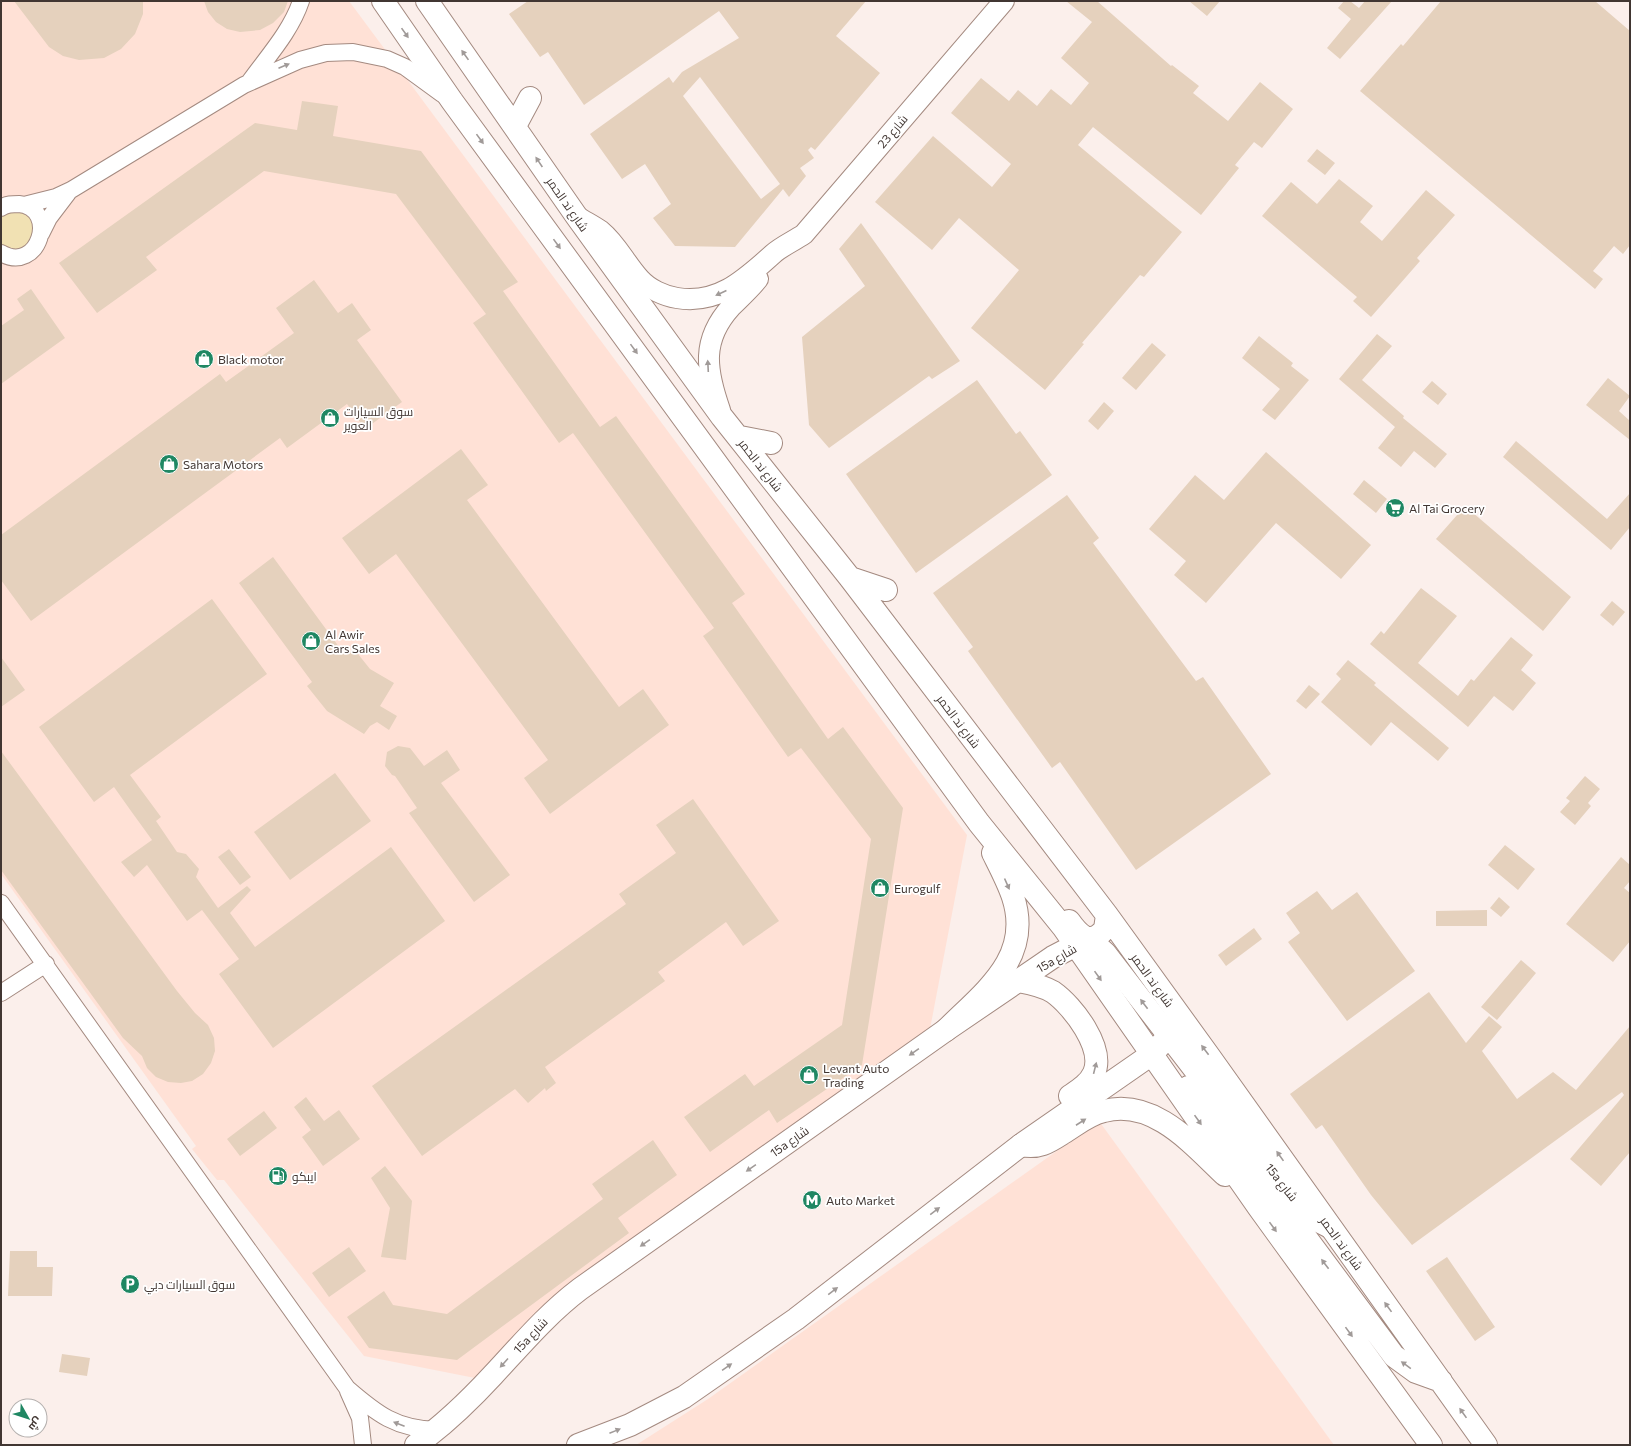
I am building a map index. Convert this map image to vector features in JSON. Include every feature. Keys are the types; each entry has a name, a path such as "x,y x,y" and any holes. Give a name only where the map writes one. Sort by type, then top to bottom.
{"main road":[{"path":"383,1 452,101 979,823 1076,944 1259,1208 1431,1445"},
{"name":"شارع ند الحمر","path":"427,1 577,217 722,417 740,437 850,578 1107,915 1486,1445"},
{"path":"515,126 530,98"},
{"path":"740,437 771,444"},
{"path":"850,578 886,590"},
{"path":"906,721 922,732 950,758 1078,933 1089,938 1101,934 1105,930 1107,915"},
{"path":"946,1030 1002,973 1011,956 1016,937 1017,924 1013,898 979,823"},
{"name":"15a شارع","path":"416,1445 437,1430 476,1394 558,1306 946,1030 1076,944 1097,946 1105,953 1293,1197 1318,1221 1330,1227"},
{"path":"1018,981 1053,992 1066,1004 1085,1028 1096,1052 1097,1058 1095,1072 1087,1083 1048,1114 1021,1145"},
{"path":"578,1445 630,1425 689,1393 796,1319 1021,1145 1152,1054 1168,1035 1176,1011"},
{"path":"1180,1094 1188,1087 1191,1087 1197,1091 1394,1356 1416,1372 1442,1382"},
{"path":"1021,1145 1030,1147 1047,1143 1090,1116 1103,1111 1129,1109 1142,1112 1170,1125 1185,1137 1259,1208"}],"street":[{"path":"249,82 283,37 297,12 301,1"},
{"name":"شارع 23","path":"577,217 602,232 641,281 655,290 670,297 686,300 703,299 719,294 758,269 774,253 804,234 1004,1"},
{"path":"24,206 56,197 71,190 249,82 300,60 326,53 354,52 388,59 405,67 452,101"},
{"path":"3,256 17,258 27,254 36,247 49,218 71,190"},
{"path":"1,208 12,204 24,206 32,210 38,217 42,234"},
{"name":"شارع 23","path":"722,417 709,373 708,355 711,338 720,321 756,282 774,253"},
{"path":"1,903 46,964 347,1388 360,1418 363,1445"},
{"path":"1,993 46,964"},
{"path":"347,1388 371,1409 386,1419 408,1427 437,1430"}],"shaded area":[{"name":"سوق السيارات العوير","path":"1,1 349,1 967,835 926,1050 475,1378 364,1356 224,1180 217,1180 192,1149 196,1146 1,874"},
{"path":"18,207 36,221 27,250 1,248 1,212"},
{"path":"1099,1121 1334,1445 636,1445 708,1399"}],"building":[{"path":"14,1 143,1 143,14 135,34 121,49 104,58 79,60 63,56 49,47"},
{"path":"204,1 288,1 284,12 273,23 260,30 240,32 227,29 216,22 208,12"},
{"path":"528,1 866,1 836,36 880,73 815,150 811,147 808,150 814,158 800,168 806,176 789,197 783,189 735,247 675,246 653,218 671,204 645,164 622,179 590,134 669,77 673,83 682,72 739,38 719,11 584,105 548,52 540,57 509,14","holes":["700,77 780,184 761,199 683,96"]},
{"path":"1066,1 1097,1 1171,66 1172,65 1199,86 1193,93 1228,121 1260,82 1293,109 1262,148 1254,142 1235,165 1239,168 1201,215 1093,127 1078,145 1182,232 1144,277 1140,275 1082,343 1084,344 1045,390 971,328 1019,270 959,218 932,250 875,202 933,136 992,187 1011,164 951,113 981,78 1009,101 1018,90 1037,106 1051,89 1071,105 1089,83 1061,58 1092,22"},
{"path":"1189,1 1220,1 1207,16"},
{"path":"1344,1 1350,1 1359,8 1365,1 1392,1 1340,59 1327,48 1351,19 1338,8"},
{"path":"1441,1 1595,1 1630,31 1630,245 1623,254 1614,246 1593,271 1603,279 1595,289 1360,91 1401,44 1403,46"},
{"path":"302,101 338,106 333,136 421,151 518,282 503,291 600,427 616,416 745,594 732,603 828,739 843,727 903,808 862,1065 777,1123 769,1110 710,1152 684,1117 745,1074 754,1086 842,1025 871,839 801,748 788,757 703,636 714,628 573,433 559,443 473,323 486,314 396,194 264,171 146,257 157,270 97,313 59,263 255,123 297,130"},
{"path":"1317,149 1335,163 1325,175 1307,161"},
{"path":"1339,179 1373,206 1360,222 1382,241 1426,190 1455,215 1417,258 1420,261 1371,317 1353,301 1357,297 1262,216 1291,182 1317,204"},
{"path":"861,223 960,361 932,379 929,376 829,448 809,425 802,337 865,286 839,249"},
{"path":"314,280 338,313 352,303 371,330 357,340 402,402 365,429 347,404 287,448 280,438 31,621 1,580 1,535 220,374 226,382 294,333 276,308"},
{"path":"31,289 65,338 1,384 1,326 24,310 17,299"},
{"path":"1377,334 1392,346 1362,380 1404,416 1403,418 1447,454 1435,468 1414,451 1401,467 1378,448 1395,427 1339,379"},
{"path":"1259,336 1293,363 1291,366 1309,380 1275,420 1262,410 1280,389 1242,358"},
{"path":"1152,343 1166,355 1136,390 1122,378"},
{"path":"1608,378 1630,396 1619,411 1630,421 1630,440 1586,405"},
{"path":"977,380 1016,434 1020,431 1052,475 916,573 846,474"},
{"path":"1432,381 1447,394 1438,405 1422,392"},
{"path":"1104,402 1114,411 1098,430 1088,421"},
{"path":"1516,441 1607,519 1630,493 1630,527 1611,550 1503,457"},
{"path":"461,449 488,485 467,500 619,707 643,689 669,725 550,814 524,778 548,760 396,554 369,574 342,538"},
{"path":"1266,452 1371,545 1341,579 1276,523 1206,603 1174,575 1186,561 1149,529 1195,475 1224,500"},
{"path":"1364,480 1387,499 1376,513 1353,494"},
{"path":"1067,495 1099,538 1093,543 1196,681 1203,677 1271,774 1136,870 1060,762 1052,768 968,651 973,647 933,593"},
{"path":"1465,506 1571,597 1543,631 1436,539"},
{"path":"273,557 345,655 354,649 370,669 394,683 380,706 397,716 389,730 377,722 370,726 364,734 327,711 307,686 312,682 239,583"},
{"path":"1421,588 1457,616 1418,663 1458,696 1471,679 1474,681 1511,637 1533,655 1521,670 1536,683 1513,711 1494,696 1468,727 1370,644 1381,631 1384,634"},
{"path":"212,599 267,674 130,775 161,817 156,821 177,852 186,854 199,869 196,877 218,908 247,886 251,890 230,913 255,947 391,847 445,921 273,1048 219,974 239,959 202,910 187,921 147,865 134,877 121,862 152,840 114,787 94,802 39,727"},
{"path":"1612,601 1625,612 1613,626 1600,615"},
{"path":"1,657 25,690 1,707"},
{"path":"1348,660 1376,683 1374,685 1449,748 1438,761 1391,722 1371,746 1321,702 1341,679 1336,674"},
{"path":"1309,685 1320,694 1306,709 1296,701"},
{"path":"398,746 410,748 424,766 447,750 460,770 441,783 510,875 474,902 409,813 417,808 395,776 392,775 385,766 387,752"},
{"path":"1,751 177,991 195,1013 208,1025 214,1038 215,1051 211,1063 203,1074 192,1081 181,1083 168,1082 156,1077 147,1068 142,1056 123,1038 1,870"},
{"path":"335,773 371,821 290,880 254,832"},
{"path":"1585,776 1600,789 1588,803 1591,806 1575,825 1560,812 1570,801 1566,798"},
{"path":"693,799 779,921 743,946 726,922 658,972 665,981 545,1067 556,1083 546,1091 545,1088 528,1103 515,1089 422,1156 372,1086 626,904 619,894 676,853 656,825"},
{"path":"1505,845 1535,869 1518,890 1488,865"},
{"path":"229,849 251,877 240,885 218,857"},
{"path":"1621,857 1630,865 1630,881 1624,888 1630,893 1630,941 1613,962 1566,924"},
{"path":"1317,891 1332,910 1357,892 1415,971 1347,1021 1288,942 1300,933 1286,913"},
{"path":"1499,897 1510,907 1501,917 1490,908"},
{"path":"1487,910 1487,926 1436,926 1436,911"},
{"path":"1254,928 1262,939 1226,966 1218,955"},
{"path":"1521,960 1536,973 1497,1020 1481,1007"},
{"path":"1429,992 1466,1043 1489,1016 1502,1027 1482,1051 1517,1099 1553,1072 1576,1090 1630,1026 1630,1152 1601,1186 1570,1159 1624,1095 1622,1092 1412,1245 1371,1195 1322,1125 1316,1129 1290,1094"},
{"path":"306,1097 324,1121 339,1110 360,1139 323,1166 302,1137 311,1130 294,1107"},
{"path":"264,1111 277,1128 240,1156 227,1139"},
{"path":"653,1140 677,1175 618,1218 629,1233 457,1360 369,1348 347,1317 384,1291 393,1305 447,1314 603,1199 592,1184"},
{"path":"385,1166 412,1201 406,1260 381,1257 390,1208 371,1178"},
{"path":"349,1247 366,1271 329,1297 312,1273"},
{"path":"10,1251 37,1251 37,1267 53,1267 52,1296 8,1296"},
{"path":"1447,1257 1495,1327 1475,1341 1426,1271"},
{"path":"62,1354 90,1358 87,1376 59,1372"}],"place":[{"name":"Black motor","path":"204,359"},
{"name":"سوق السيارات العوير","path":"330,418"},
{"name":"Sahara Motors","path":"169,464"},
{"name":"Al Tai Grocery","path":"1395,508"},
{"name":"Al Awir Cars Sales","path":"311,641"},
{"name":"Eurogulf","path":"880,888"},
{"name":"Levant Auto Trading","path":"809,1075"},
{"name":"ايبكو","path":"278,1176"},
{"name":"Auto Market","path":"812,1200"},
{"name":"سوق السيارات دبي","path":"130,1284"}]}
